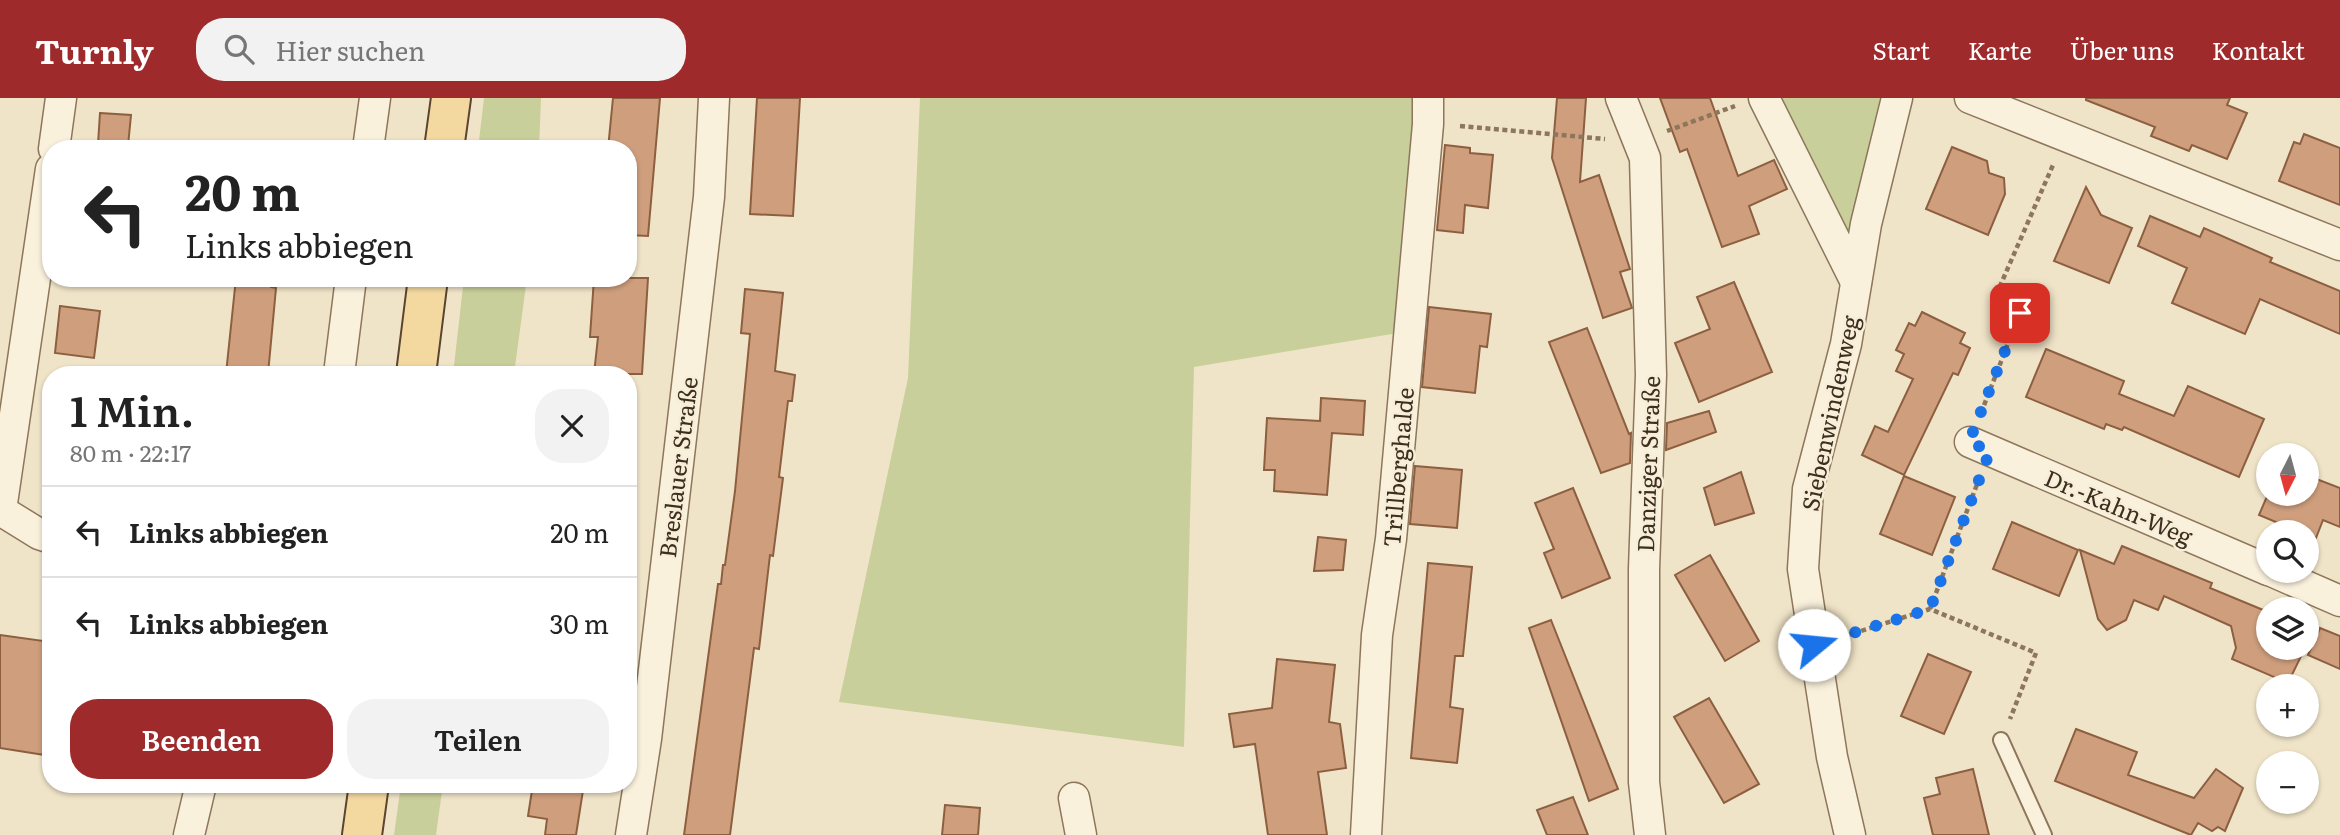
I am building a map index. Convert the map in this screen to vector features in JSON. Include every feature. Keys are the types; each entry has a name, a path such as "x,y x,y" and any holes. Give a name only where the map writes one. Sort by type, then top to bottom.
{"main road":[{"path":"445,140 451,98"},
{"path":"417,366 427,287"},
{"path":"362,835 368,793"}],"street":[{"path":"55,140 61,98"},
{"path":"369,140 375,98"},
{"name":"Breslauer Straße","path":"631,835 646,739 709,197 714,98"},
{"name":"Danziger Straße","path":"1621,98 1645,158 1651,375 1644,569 1644,782 1650,835"},
{"name":"Siebenwindenweg","path":"1850,835 1832,757 1803,569 1808,489 1846,344 1866,224 1897,98"},
{"path":"1970,98 2340,245"},
{"path":"1755,100 1856,282"},
{"name":"Trillberghalde","path":"1366,835 1377,635 1391,539 1428,111"},
{"path":"42,229 0,510 42,535"},
{"path":"339,366 350,287"},
{"name":"Dr.-Kahn-Weg","path":"1980,446 2256,565"},
{"name":"Dr.-Kahn-Weg","path":"2298,583 2340,601"},
{"path":"189,835 199,793"},
{"path":"1074,798 1081,835"}],"lane":[{"path":"2001,740 2044,835"}],"path":[{"path":"1428,111 1637,142 1755,100"},
{"path":"1930,609 2020,313 1993,302 2066,136"},
{"path":"1814,645 1930,609 2036,653 2001,740"}],"green space":[{"path":"484,98 541,98 539,140 479,140"},
{"path":"920,98 1422,98 1410,331 1194,367 1184,747 839,702 908,378"},
{"path":"1764,98 1897,98 1856,282"},
{"path":"463,287 526,287 515,366 454,366"},
{"path":"400,793 442,793 436,835 394,835"}],"building":[{"path":"613,98 660,98 648,236 637,235 637,140 609,140"},
{"path":"757,98 800,98 793,216 750,214"},
{"path":"1557,98 1586,98 1580,182 1599,175 1630,269 1620,272 1632,308 1603,318 1552,158"},
{"path":"1660,98 1710,98 1738,176 1774,160 1787,189 1749,206 1759,234 1722,247 1687,149 1680,152"},
{"path":"2086,98 2230,98 2227,105 2247,113 2227,159 2192,145 2189,151 2151,136 2155,127"},
{"path":"100,113 131,115 129,140 98,140"},
{"path":"2304,134 2340,148 2340,205 2279,181 2294,142 2300,144"},
{"path":"1445,145 1470,148 1470,153 1493,155 1488,208 1465,205 1463,233 1437,230"},
{"path":"1952,147 1987,161 1989,173 2004,178 2005,194 1988,235 1926,209"},
{"path":"2086,187 2101,215 2132,228 2109,283 2054,261"},
{"path":"2150,216 2200,237 2204,228 2272,258 2270,262 2340,291 2340,334 2260,299 2245,334 2172,303 2187,268 2138,246"},
{"path":"637,278 648,278 642,374 637,374 637,366 595,366 598,337 590,337 593,287 637,287"},
{"path":"1734,282 1772,372 1699,402 1675,343 1710,329 1697,297"},
{"path":"235,287 276,288 269,366 227,366"},
{"path":"745,289 783,293 775,371 795,375 792,401 788,401 779,477 783,478 773,556 770,555 759,649 754,648 730,835 684,835 718,584 721,584 725,565 735,491 750,334 741,333"},
{"path":"60,306 100,311 94,358 55,353"},
{"path":"1429,307 1491,314 1487,347 1480,346 1475,393 1422,387"},
{"path":"1922,312 1965,333 1960,343 1970,348 1958,375 1953,373 1904,475 1862,455 1875,426 1888,432 1913,379 1896,371 1904,354 1896,350 1909,323 1915,326"},
{"path":"1587,328 1629,434 1631,433 1630,463 1601,473 1549,342"},
{"path":"2046,349 2124,381 2119,394 2174,416 2188,386 2264,419 2239,477 2124,427 2122,430 2106,424 2104,429 2026,397"},
{"path":"1321,398 1365,401 1363,435 1332,433 1327,495 1274,491 1275,470 1264,470 1267,418 1320,421"},
{"path":"1709,411 1716,432 1666,450 1667,423"},
{"path":"1415,466 1462,470 1457,528 1410,524"},
{"path":"1741,472 1754,513 1715,525 1704,488"},
{"path":"1904,476 1955,497 1932,555 1880,534"},
{"path":"2319,480 2340,488 2340,527 2323,520 2319,530 2319,520 2271,520 2259,515 2263,506 2319,506"},
{"path":"1573,488 1610,578 1562,598 1544,553 1554,549 1535,503"},
{"path":"2012,522 2078,550 2059,596 1993,569"},
{"path":"1318,537 1346,540 1343,570 1314,571"},
{"path":"2122,546 2212,583 2210,588 2256,607 2256,660 2299,660 2292,674 2267,674 2232,659 2236,648 2231,626 2164,596 2158,610 2134,600 2126,620 2107,630 2098,619 2080,550 2114,564"},
{"path":"1710,555 1759,641 1725,661 1675,575"},
{"path":"1428,563 1472,567 1463,656 1455,656 1450,707 1463,709 1457,763 1411,758"},
{"path":"1551,620 1618,789 1589,801 1529,628"},
{"path":"2320,628 2340,636 2340,669 2319,660"},
{"path":"0,635 42,641 42,755 0,748"},
{"path":"1928,654 1971,672 1944,734 1901,716"},
{"path":"1277,659 1335,665 1329,722 1340,724 1346,768 1318,772 1327,835 1268,835 1255,744 1234,747 1229,714 1272,708"},
{"path":"1709,698 1759,784 1724,803 1674,717"},
{"path":"2076,729 2137,752 2128,775 2194,798 2216,769 2243,788 2225,831 2218,827 2212,831 2198,823 2191,835 2055,781"},
{"path":"1973,769 1989,835 1933,835 1924,798 1940,794 1936,778"},
{"path":"532,793 583,793 576,835 545,835 547,819 528,816"},
{"path":"1573,797 1588,835 1547,835 1537,810"},
{"path":"945,805 980,808 978,835 942,835"}],"route":[{"path":"1814,645 1930,609 1990,451 1969,442 2020,313"}]}
